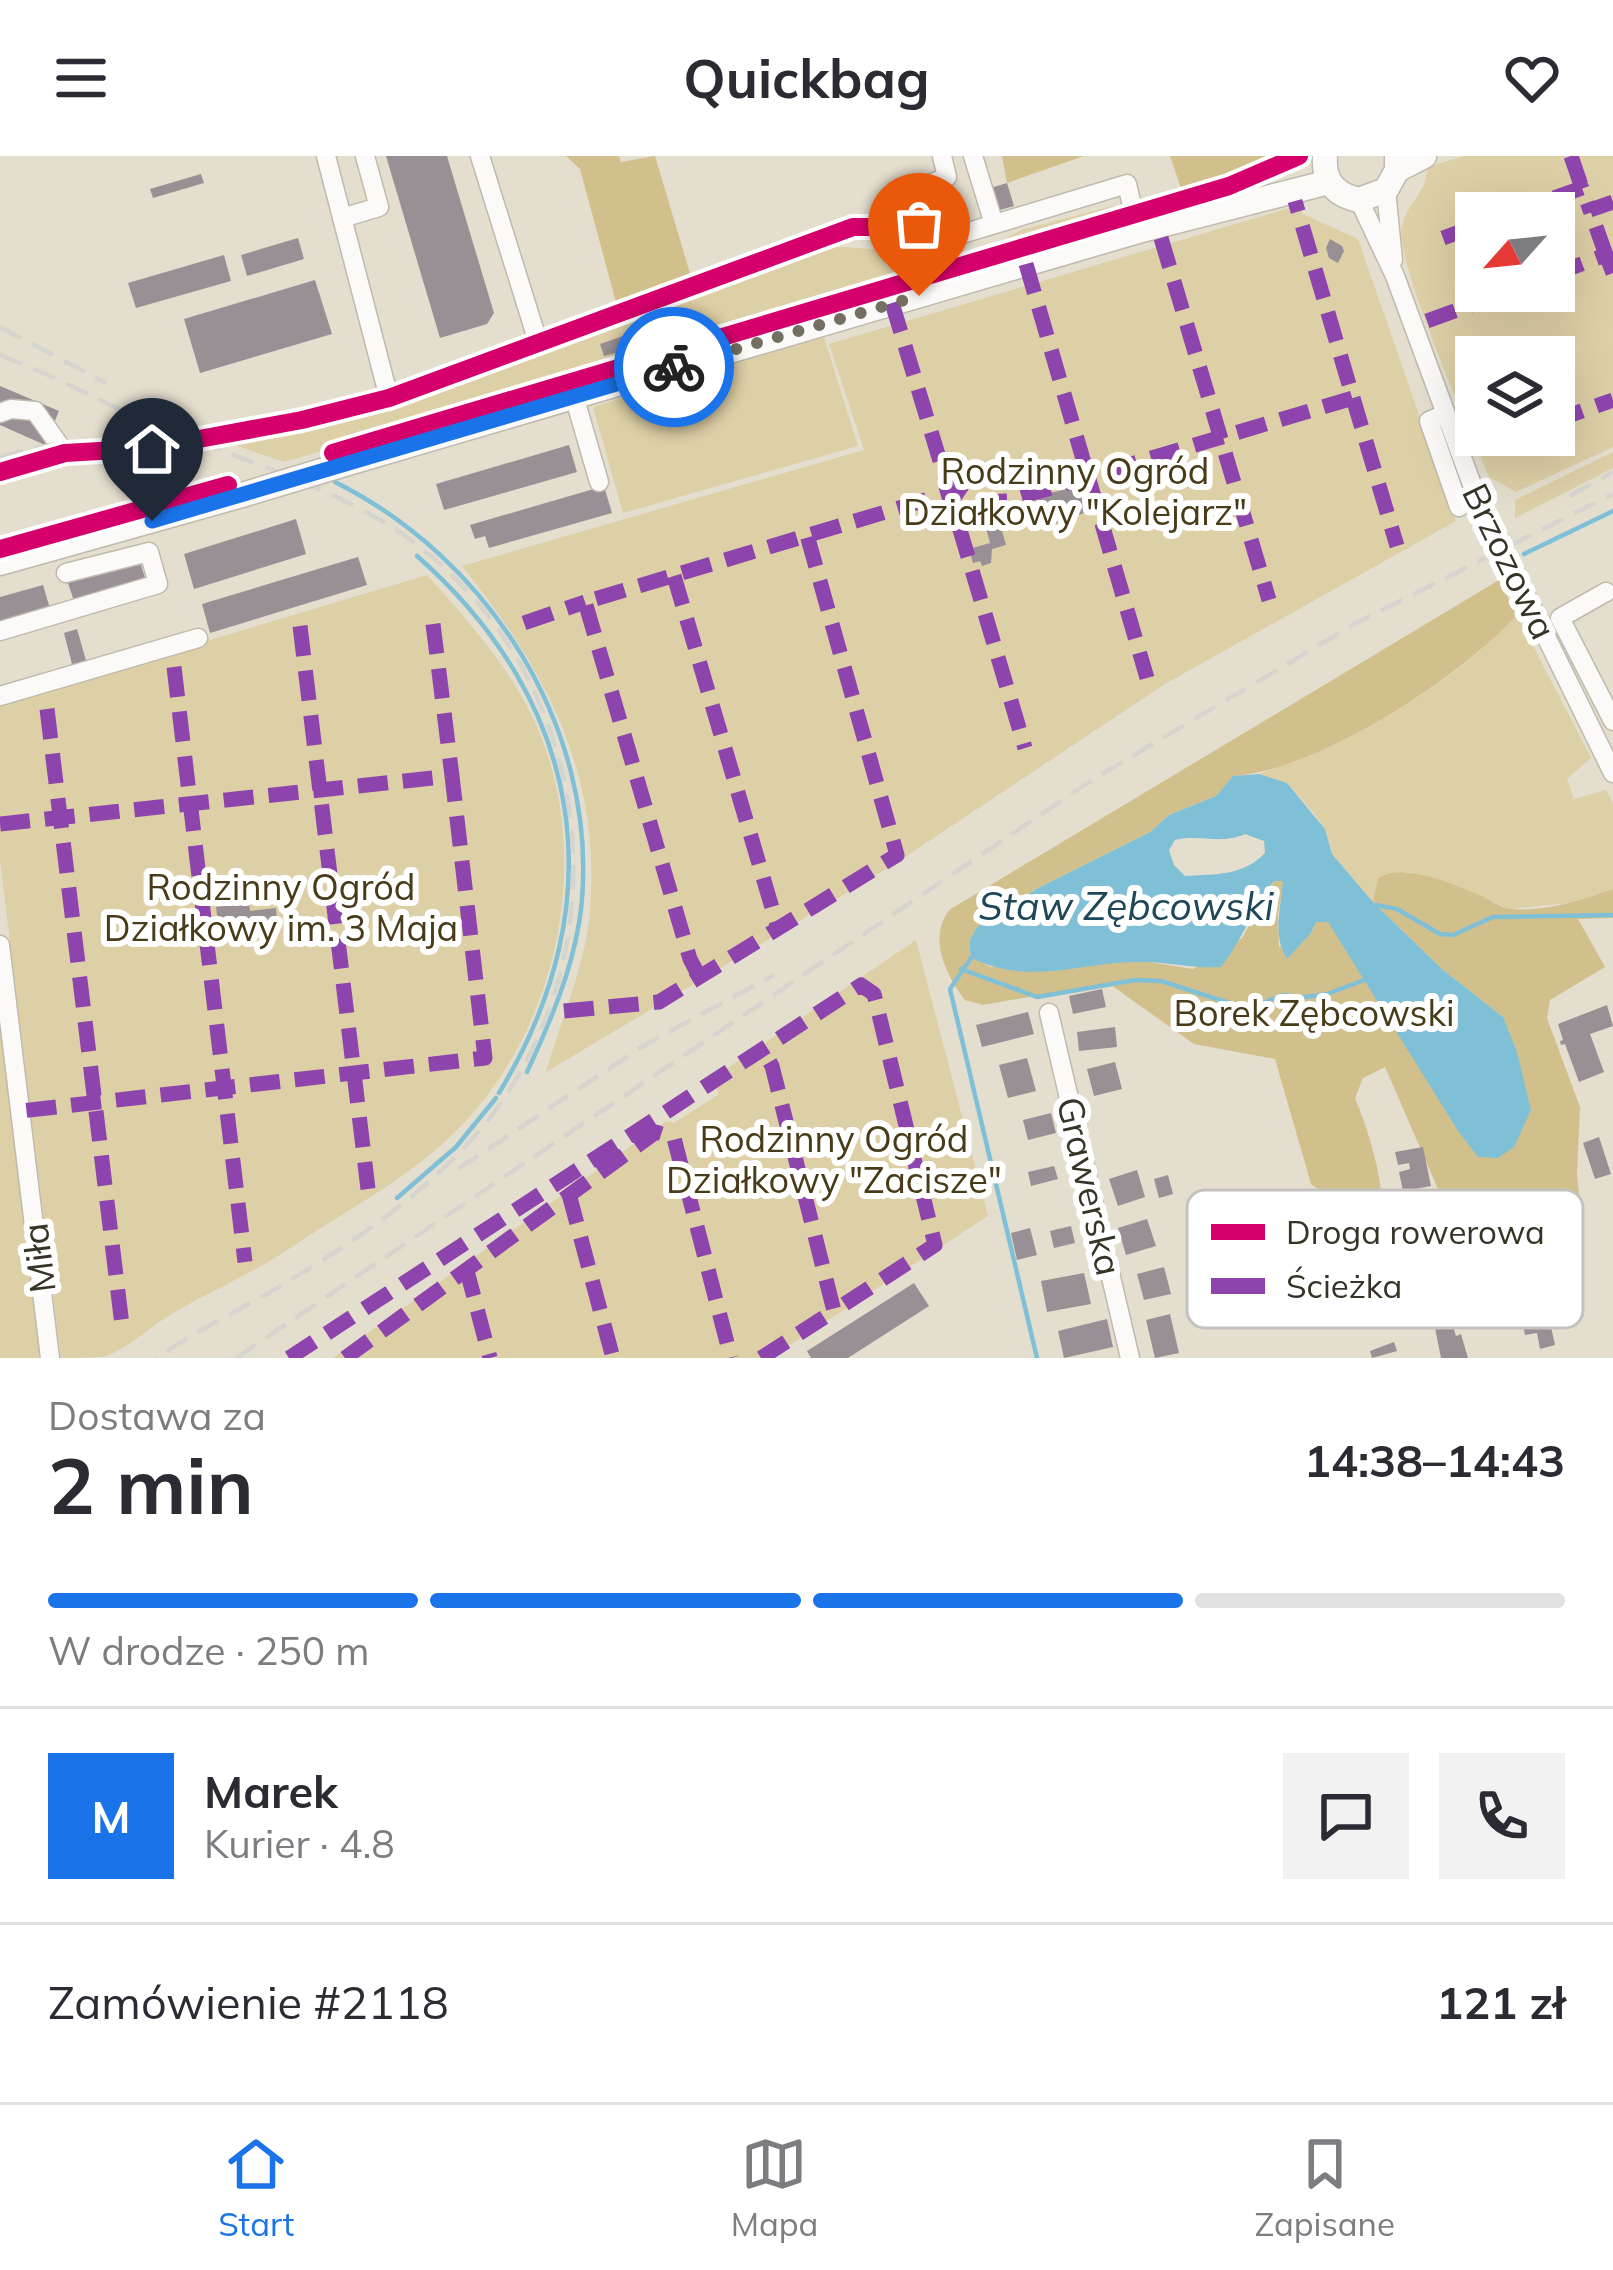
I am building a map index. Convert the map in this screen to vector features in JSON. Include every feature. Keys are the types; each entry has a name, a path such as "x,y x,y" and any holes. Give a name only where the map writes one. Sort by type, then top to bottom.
{"main road":[{"path":"6,564 1235,204 1326,166 1348,198 1359,200 1393,172 1424,156"}],"street":[{"path":"326,156 389,398"},
{"path":"342,218 379,207 365,156"},
{"path":"480,156 538,342"},
{"path":"885,227 903,195 947,177 942,156"},
{"path":"973,156 994,224"},
{"name":"Brzozowa","path":"1393,172 1394,276"},
{"path":"909,250 1127,184 1138,231"},
{"name":"Brzozowa","path":"1359,200 1394,276 1443,415 1508,561 1613,773"},
{"path":"0,472 64,453 185,446 199,439 389,398 854,227 885,227 909,250 919,296"},
{"path":"574,396 599,482"},
{"path":"0,412 35,411 64,453"},
{"path":"1443,415 1429,421 1459,507"},
{"path":"0,631 158,584 148,552 66,573"},
{"path":"1606,592 1560,618 1613,721"},
{"path":"0,696 197,638"},
{"name":"Miła","path":"0,945 50,1358"},
{"name":"Grawerska","path":"1049,1013 1130,1358"}],"green space":[{"path":"566,156 619,156 621,162 655,156 692,280 617,306 580,169"},
{"path":"1002,156 1084,156 1007,183"},
{"path":"1170,156 1284,156 1182,191"},
{"path":"1464,156 1613,156 1613,447 1516,492 1489,477 1480,456 1575,456 1575,336 1455,336 1455,394 1403,244 1402,226 1427,167"},
{"name":"Rodzinny Ogród Działkowy \"Kolejarz\"","path":"1300,205 1303,214 1358,239 1456,521 1165,684 890,867 546,1072 577,977 589,921 588,820 578,774 544,688 462,566 864,450 829,344"},
{"path":"1113,206 1122,214 1116,228 1013,257 1003,250 1001,241 1021,230"},
{"path":"829,246 904,251 894,284 284,462 229,443 398,406"},
{"path":"823,334 858,446 623,513 593,407"},
{"path":"1613,452 1613,468 1515,518 1515,500"},
{"name":"Rodzinny Ogród Działkowy im. 3 Maja","path":"427,575 510,677 545,747 558,796 563,899 540,1000 491,1090 458,1129 400,1177 280,1255 175,1312 115,1352 61,1358 0,860 0,703"},
{"name":"Borek Zębcowski","path":"1499,580 1517,615 1425,692 1305,757 1233,776 1216,796 1169,815 1150,832 1038,888 978,927 969,941 971,957 991,967 1143,961 1193,969 1242,938 1274,881 1284,881 1279,947 1311,933 1316,922 1328,921 1503,1017 1442,969 1373,902 1378,878 1401,873 1427,876 1511,909 1550,907 1613,889 1613,918 1578,919 1605,967 1550,1000 1547,1018 1580,1107 1579,1190 1439,1190 1385,1067 1363,1078 1355,1098 1381,1190 1319,1190 1311,1184 1275,1059 1194,1044 1108,983 983,1005 965,1000 946,968 940,945 949,910"},
{"path":"1517,615 1591,758 1567,779 1574,799 1606,790 1613,803 1613,889 1579,902 1509,909 1409,872 1378,878 1373,902 1332,854 1325,829 1312,811 1287,783 1259,774 1397,710 1461,667"},
{"name":"Rodzinny Ogród Działkowy \"Zacisze\"","path":"916,940 988,1216 770,1358 333,1358 666,1121 674,1123 718,1095 716,1076"},
{"path":"0,971 47,1358 0,1358"}],"water":[{"name":"Staw Zębcowski","path":"1259,774 1287,783 1325,829 1332,854 1373,902 1442,969 1503,1017 1531,1110 1514,1147 1498,1158 1478,1157 1328,922 1316,922 1287,959 1279,931 1283,881 1274,881 1221,967 1137,962 1033,972 971,958 969,941 978,926 1038,888 1150,832 1169,815 1216,796 1233,776","holes":["1245,834 1264,841 1265,853 1257,861 1218,874 1185,876 1174,865 1169,850 1175,840 1184,838 1228,839"]}],"building":[{"path":"386,156 447,156 494,313 487,324 440,338"},
{"path":"201,174 204,183 153,198 150,189"},
{"path":"1007,183 1014,206 993,212 987,189"},
{"path":"298,238 304,259 247,276 241,255"},
{"path":"1330,239 1344,251 1338,263 1329,258"},
{"path":"224,255 231,281 136,308 128,283"},
{"path":"315,280 332,334 200,373 184,319"},
{"path":"661,323 666,339 604,356 600,344"},
{"path":"0,386 59,411 45,445 0,425"},
{"path":"569,445 577,472 444,510 436,484"},
{"path":"1084,482 1094,499 1089,500 1092,510 1047,527 1037,496"},
{"path":"604,486 612,513 489,548 485,536 475,539 470,525"},
{"path":"996,509 1006,545 992,549 991,563 973,563 969,549 990,543 982,513"},
{"path":"296,519 306,554 194,589 184,554"},
{"path":"138,556 147,584 76,607 67,580"},
{"path":"358,557 367,585 210,633 202,604"},
{"path":"43,585 51,612 0,626 0,597"},
{"path":"77,629 87,664 73,668 64,633"},
{"path":"249,903 250,911 276,908 277,922 219,929 216,907"},
{"path":"1102,989 1106,1007 1073,1014 1069,996"},
{"path":"1607,1005 1613,1026 1590,1034 1604,1072 1579,1082 1565,1044 1561,1045 1558,1024"},
{"path":"1028,1012 1034,1034 982,1047 976,1025"},
{"path":"1115,1027 1117,1047 1079,1051 1077,1032"},
{"path":"1027,1058 1036,1091 1008,1098 999,1065"},
{"path":"1115,1062 1122,1089 1094,1096 1087,1069"},
{"path":"1051,1113 1056,1133 1028,1140 1023,1120"},
{"path":"1599,1137 1611,1174 1595,1179 1583,1143"},
{"path":"1423,1147 1431,1186 1403,1190 1399,1172 1410,1169 1409,1163 1398,1165 1395,1152"},
{"path":"1054,1166 1058,1179 1031,1186 1028,1172"},
{"path":"1137,1170 1145,1197 1118,1206 1109,1179"},
{"path":"1168,1175 1173,1194 1159,1198 1154,1179"},
{"path":"1147,1219 1156,1246 1126,1255 1118,1228"},
{"path":"1071,1226 1075,1243 1054,1248 1050,1231"},
{"path":"1030,1228 1037,1255 1017,1260 1011,1233"},
{"path":"1164,1267 1171,1294 1144,1300 1137,1274"},
{"path":"1084,1273 1091,1304 1047,1312 1041,1281"},
{"path":"914,1283 929,1306 848,1358 811,1358 807,1351"},
{"path":"1170,1314 1179,1353 1155,1358 1146,1320"},
{"path":"1107,1319 1113,1347 1064,1358 1058,1331"},
{"path":"1435,1328 1454,1328 1456,1336 1461,1334 1468,1358 1441,1358"},
{"path":"1524,1328 1551,1328 1555,1345 1540,1349 1537,1333 1525,1335"},
{"path":"1394,1342 1397,1351 1372,1358 1370,1351"}],"waterway":[{"path":"335,482 390,515 440,555 484,602 521,654 550,711 571,772 582,835 579,922 562,988 527,1072"},
{"path":"1524,554 1613,511"},
{"path":"417,556 473,613 517,675 547,740 564,808 569,877 559,949 536,1021 499,1093"},
{"path":"1376,905 1397,909 1440,934 1453,935 1493,917 1613,915"},
{"path":"971,958 950,989 1037,1358"},
{"path":"961,969 1037,997 1135,980 1161,981 1248,1009 1283,995 1327,994 1364,980"},
{"path":"397,1198 456,1147 496,1098"}],"railway":[{"path":"0,327 106,383"},
{"path":"0,355 157,426 317,488 405,536 472,596 522,667 555,746 572,830 571,916 552,1000 516,1079 462,1150 421,1189 353,1240 156,1358"},
{"path":"0,457 87,440 175,444"},
{"path":"1570,496 1613,472"},
{"path":"236,1358 1089,782 1356,623 1613,494"},
{"path":"458,1169 643,1046 774,975"}],"marked path":[{"path":"1571,156 1582,188"},
{"path":"1571,192 1582,188 1590,210"},
{"path":"892,303 947,484 973,502 1007,501 1353,398 1295,201"},
{"path":"1606,255 1590,210 1613,202"},
{"path":"1443,238 1455,234"},
{"path":"1161,238 1269,600"},
{"path":"1575,266 1606,255 1613,273"},
{"path":"1026,264 1147,678"},
{"path":"1427,321 1455,311"},
{"path":"1353,398 1397,546"},
{"path":"1575,414 1613,400"},
{"path":"700,978 690,959 585,602 949,493 1025,748"},
{"path":"564,1011 659,1002 897,855 807,535"},
{"path":"674,576 778,928"},
{"path":"524,623 585,602"},
{"path":"433,624 452,776"},
{"path":"300,626 368,1189"},
{"path":"174,667 245,1262"},
{"path":"47,709 122,1325"},
{"path":"0,824 452,776 485,1058 21,1111"},
{"path":"289,1358 861,985 874,994 935,1245 834,1311 772,1066 763,1050"},
{"path":"345,1358 656,1132 674,1138 731,1358"},
{"path":"569,1194 613,1358"},
{"path":"466,1267 490,1358"},
{"path":"761,1358 834,1311"}],"cycle path":[{"path":"333,453 1229,186 1299,156"},
{"path":"0,472 65,453 186,446 199,439 389,398 853,227 885,227 909,250"},
{"path":"0,549 228,485"}],"way so far":[{"path":"674,367 919,296"}],"route":[{"path":"152,521 674,367"}]}
